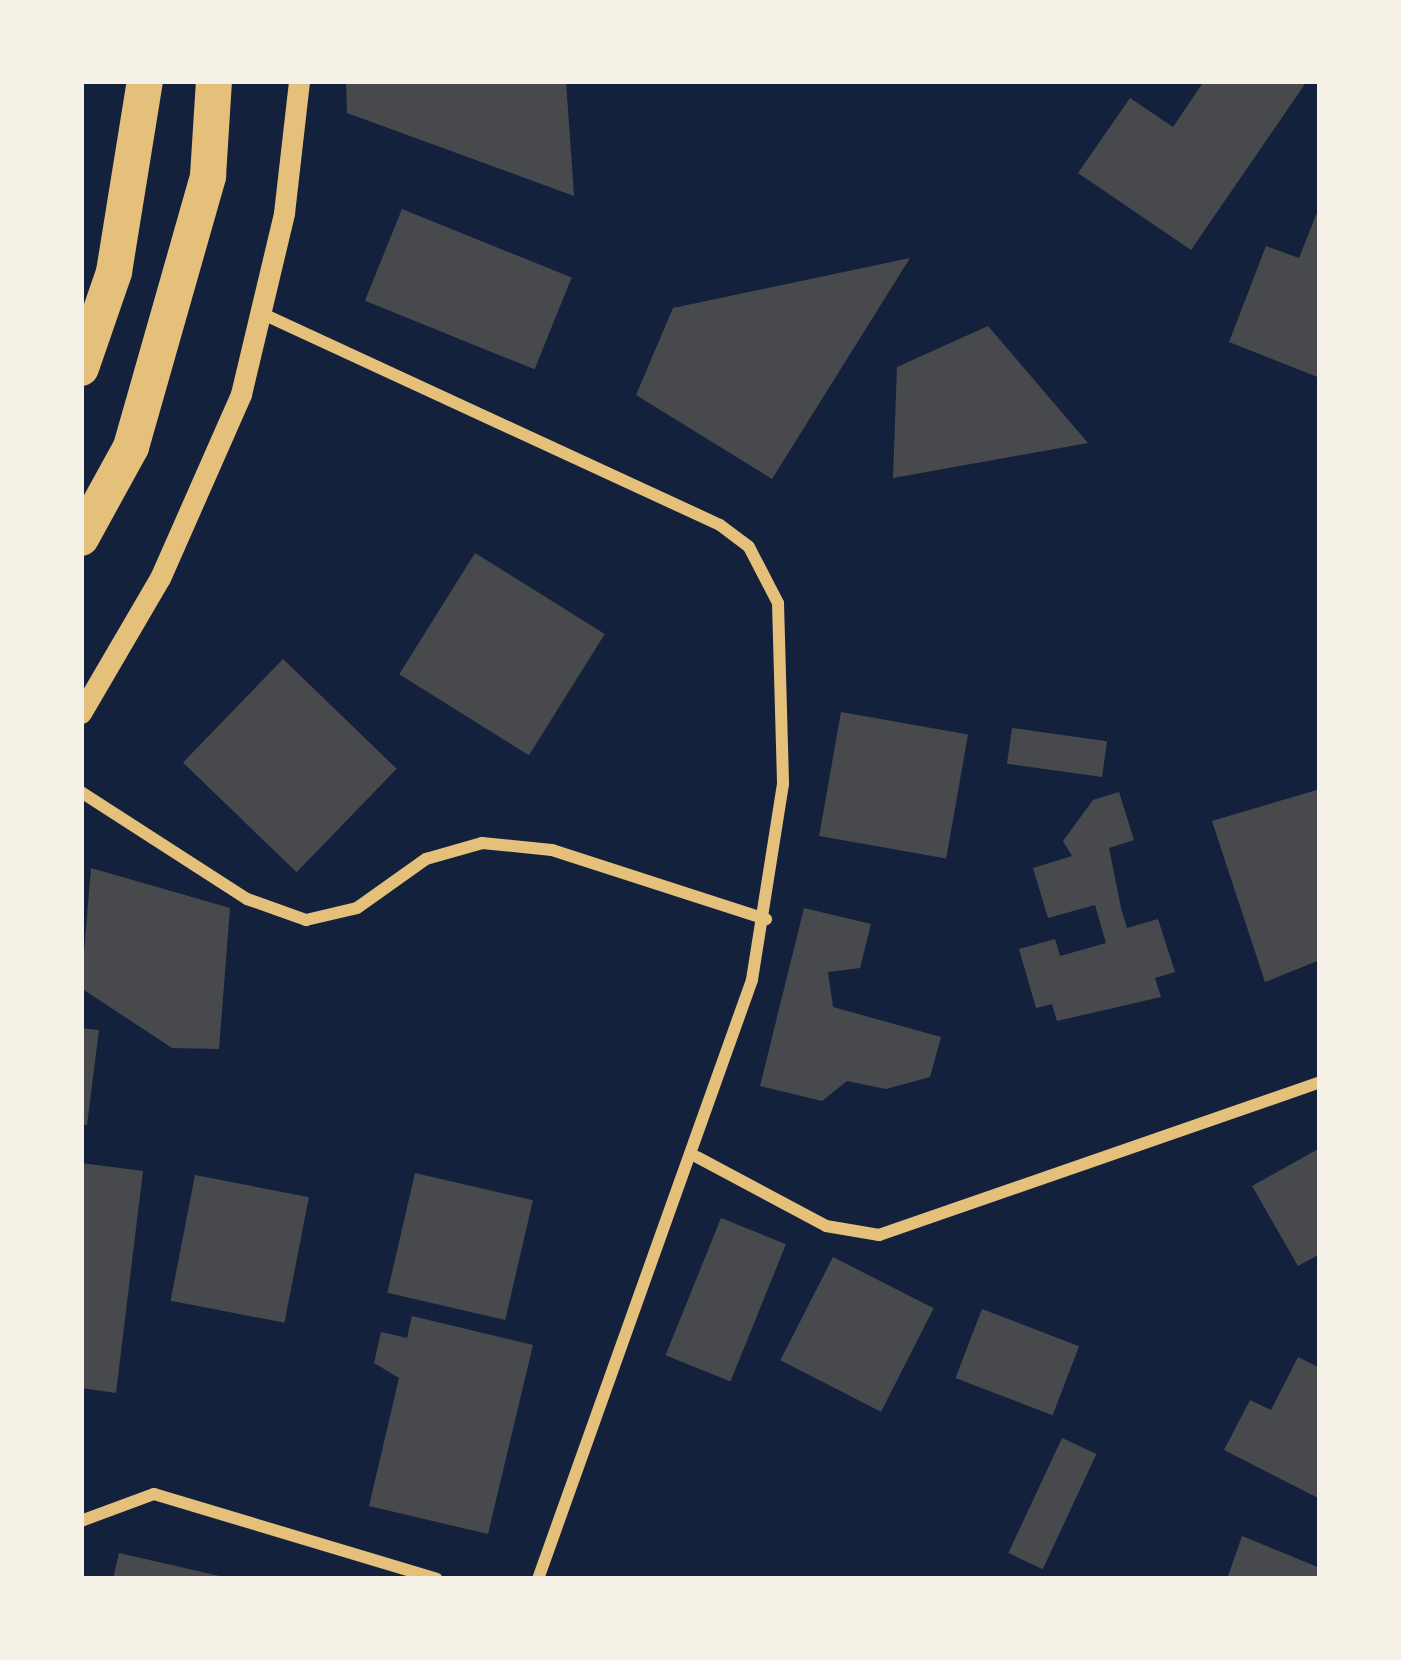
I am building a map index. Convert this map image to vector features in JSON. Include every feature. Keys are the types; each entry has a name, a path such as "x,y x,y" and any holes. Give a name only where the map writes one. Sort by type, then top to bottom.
{"highway":[{"path":"81,368 114,272 145,81"},
{"path":"81,538 130,447 208,176 214,81"}],"street":[{"path":"81,713 207,480 263,314 299,81"},
{"path":"263,314 638,483 749,547 778,603 783,649 783,784 766,919 698,1156 538,1579"},
{"path":"81,792 247,899 306,920 357,908 426,859 482,843 552,850 766,919"},
{"path":"698,1156 826,1226 879,1235 1320,1082"},
{"path":"81,1521 154,1494 436,1579"}],"building":[{"path":"346,81 566,81 574,196 347,113"},
{"path":"1204,81 1307,81 1191,250 1078,173 1130,98 1173,127"},
{"path":"1320,205 1320,378 1229,342 1266,246 1299,258"},
{"path":"402,209 572,278 535,369 365,301"},
{"path":"910,258 772,479 636,395 673,308"},
{"path":"988,326 1088,443 893,478 897,367"},
{"path":"475,553 605,634 529,755 399,674"},
{"path":"283,659 397,769 297,872 183,763"},
{"path":"841,712 968,734 946,858 819,836"},
{"path":"1012,728 1107,741 1102,777 1007,764"},
{"path":"1320,789 1320,960 1265,982 1212,821"},
{"path":"1119,792 1134,840 1109,848 1127,928 1158,919 1175,972 1155,978 1161,997 1057,1021 1052,1004 1036,1008 1019,949 1055,939 1060,956 1106,943 1095,905 1048,918 1033,868 1072,856 1063,841 1093,800"},
{"path":"91,868 230,908 219,1049 172,1048 81,988"},
{"path":"804,908 871,924 860,968 828,972 833,1007 941,1037 930,1077 886,1089 847,1081 822,1101 760,1086"},
{"path":"81,1028 99,1030 87,1125 81,1124"},
{"path":"1320,1148 1320,1254 1298,1266 1252,1186"},
{"path":"81,1163 143,1171 116,1393 81,1388"},
{"path":"415,1173 533,1200 505,1320 387,1293"},
{"path":"195,1175 309,1197 284,1323 171,1301"},
{"path":"721,1218 786,1244 730,1381 666,1355"},
{"path":"833,1257 934,1308 881,1412 780,1360"},
{"path":"982,1309 1079,1346 1053,1415 955,1378"},
{"path":"412,1316 533,1345 488,1534 369,1506 399,1378 374,1363 381,1332 407,1338"},
{"path":"1298,1357 1320,1368 1320,1499 1224,1450 1250,1400 1271,1410"},
{"path":"1062,1438 1096,1454 1043,1569 1008,1553"},
{"path":"1242,1536 1320,1568 1320,1579 1227,1579"},
{"path":"119,1553 224,1577 224,1579 113,1579"}]}
